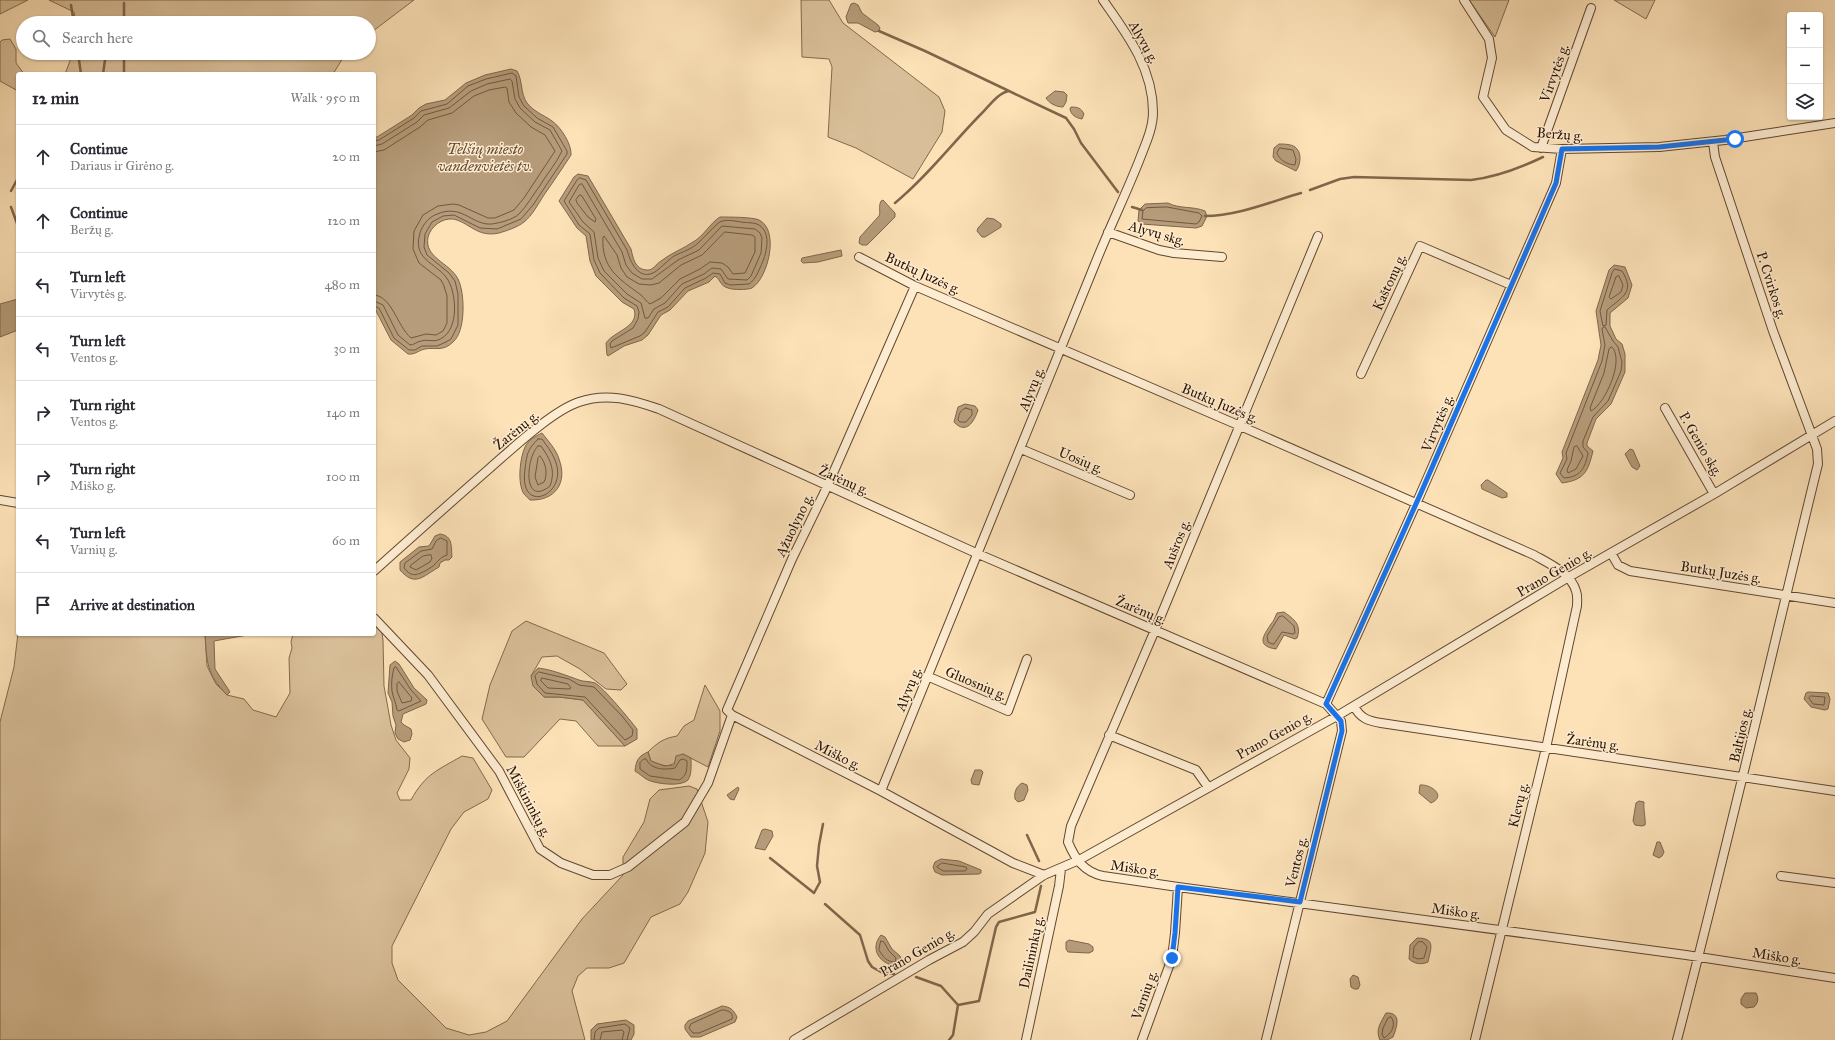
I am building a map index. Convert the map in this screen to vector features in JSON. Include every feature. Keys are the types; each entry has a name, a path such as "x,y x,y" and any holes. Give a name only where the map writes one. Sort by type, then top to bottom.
{"street":[{"name":"Alyvų g.","path":"881,792 976,553 1021,449 1153,122 1150,86 1144,64 1130,39 1103,0"},
{"name":"Beržų g.","path":"1464,0 1489,39 1492,58 1483,97 1506,130 1533,147 1562,149 1659,147 1713,142 1835,123"},
{"name":"Virvytės g.","path":"1541,148 1591,8"},
{"name":"P. Cvirkos g.","path":"1713,142 1715,157 1773,331 1811,435"},
{"name":"Virvytės g.","path":"1326,704 1556,183 1562,149"},
{"name":"Alyvų skg.","path":"1108,232 1159,250 1174,253 1222,257"},
{"name":"Aušros g.","path":"1079,860 1068,842 1068,834 1155,630 1238,425 1318,236"},
{"name":"Kaštonų g.","path":"1361,374 1420,246 1511,285"},
{"name":"Butkų Juzės g.","path":"859,257 915,286 1416,502 1534,555 1550,563 1567,578"},
{"name":"Ąžuolyno g.","path":"730,713 792,559 827,487 915,286"},
{"name":"Žarėnų g.","path":"376,569 516,445 560,411 579,402 604,397 627,398 642,403 976,553 1326,704 1337,716"},
{"name":"P. Genio skg.","path":"1665,408 1714,494"},
{"name":"Prano Genio g.","path":"794,1040 929,960 963,942 974,932 988,914 1044,875 1079,860 1337,716 1567,578 1714,494 1835,421"},
{"name":"Baltijos g.","path":"1677,1040 1744,776 1818,464 1817,449 1811,435"},
{"name":"Uosių g.","path":"1021,449 1130,495"},
{"path":"0,500 16,503"},
{"name":"Butkų Juzės g.","path":"1611,553 1618,565 1630,571 1835,603"},
{"name":"Klevų g.","path":"1475,1040 1546,748 1577,606 1576,590 1567,578"},
{"name":"Miškininkų g.","path":"376,620 428,675 499,771 540,849 562,863 594,875 610,875 628,867 685,822 708,783 730,713"},
{"name":"Gluosnių g.","path":"927,676 1008,711 1027,659"},
{"name":"Žarėnų g.","path":"1354,706 1360,716 1369,721 1744,776 1835,791"},
{"name":"Miško g.","path":"730,713 1013,863 1044,875"},
{"name":"Ventos g.","path":"1266,1040 1340,742 1342,726 1337,716"},
{"path":"1109,735 1196,770 1208,787"},
{"name":"Miško g.","path":"1079,860 1086,870 1092,874 1178,887 1300,902 1699,957 1835,978"},
{"name":"Dailininkų g.","path":"1026,1040 1059,886 1061,869"},
{"path":"1781,876 1835,883"},
{"name":"Varnių g.","path":"1142,1040 1146,1024 1172,958 1178,887"}],"shaded area":[{"path":"0,0 28,0 0,14"},
{"path":"49,0 414,0 376,29 376,16 75,16 74,12"},
{"path":"801,0 829,0 843,23 939,97 945,111 942,132 913,179 856,148 828,137 832,67 829,59 802,57"},
{"path":"1469,0 1509,0 1495,37"},
{"path":"1614,0 1655,0 1646,19"},
{"path":"10,39 16,49 16,63 23,72 16,72 16,90 0,81 0,42 2,40"},
{"path":"70,60 342,60 334,72 66,72"},
{"path":"526,621 604,653 627,684 621,690 606,689 580,669 557,656 542,657 531,676 544,697 583,700 625,746 598,746 576,721 560,719 524,757 506,757 482,719 490,685 512,631"},
{"path":"376,623 381,627 383,640 384,686 391,725 396,740 410,758 409,769 397,793 400,800 411,800 416,791 427,778 439,769 462,756 473,758 492,790 488,799 464,812 451,829 392,946 392,963 398,980 446,1028 469,1035 486,1032 507,1021 582,919 623,875 623,857 644,822 650,799 659,790 689,786 697,789 708,822 705,853 688,892 680,904 651,917 624,963 609,968 587,968 578,976 572,991 585,1040 0,1040 0,722 14,667 18,636 205,636 207,666 216,684 227,695 244,699 253,710 276,717 290,693 289,658 292,648 291,642 292,636 376,636"},
{"path":"705,685 720,711 720,731 708,767 683,754 672,764 665,766 651,761 648,752 651,749 664,740 677,736 684,726 694,720"}],"water":[{"path":"854,3 858,5 862,13 878,25 880,28 879,31 875,32 858,23 848,23 846,17 851,4"},
{"name":"Telšių miesto vandenvietės tv.","path":"511,69 517,71 523,95 527,103 559,127 568,141 571,155 532,213 519,226 499,233 491,234 479,232 453,219 441,221 434,226 429,233 428,244 433,255 449,268 458,279 463,302 462,321 457,337 446,347 425,349 413,354 408,354 391,340 376,311 376,137 412,115 426,104 445,100 466,83 485,75"},
{"path":"1055,91 1064,92 1067,95 1066,102 1063,107 1049,102 1046,98"},
{"path":"1071,107 1082,110 1084,114 1082,119 1073,115 1070,109"},
{"path":"1279,144 1291,145 1299,152 1299,165 1296,171 1276,161 1273,157 1274,148"},
{"path":"578,174 588,176 631,249 635,262 639,268 648,270 653,268 665,258 697,239 720,217 740,217 759,220 765,225 769,233 769,254 763,275 758,283 752,288 744,289 725,287 715,276 709,282 688,291 670,310 661,315 648,335 642,340 624,346 608,356 606,343 630,325 635,315 634,309 622,302 596,276 590,261 586,236 577,228 559,201 574,177"},
{"path":"883,200 895,213 895,217 867,245 862,245 859,243 860,237 879,216 880,203"},
{"path":"1168,203 1177,206 1200,209 1205,211 1207,216 1202,226 1196,228 1142,224 1138,221 1139,210 1145,204"},
{"path":"987,218 994,219 1001,224 1001,227 985,237 982,237 977,231"},
{"path":"841,250 842,256 818,262 803,263 801,261 802,258"},
{"path":"1614,265 1625,267 1632,285 1628,298 1610,313 1610,326 1616,339 1622,344 1625,354 1625,372 1611,404 1596,419 1587,443 1587,446 1593,451 1587,470 1575,480 1562,483 1556,474 1563,458 1562,452 1598,360 1601,345 1596,311 1609,270"},
{"path":"16,300 16,331 0,337 0,304"},
{"path":"965,404 975,406 978,410 972,422 966,427 962,427 958,426 954,422 958,407"},
{"path":"542,433 558,455 562,476 557,489 553,494 539,500 530,500 523,493 521,485 521,463 523,452 528,442 532,438"},
{"path":"1630,449 1633,450 1640,466 1637,470 1632,467 1625,454"},
{"path":"1486,480 1507,493 1507,497 1502,498 1482,489 1481,485"},
{"path":"440,534 449,539 452,557 449,560 445,560 440,563 439,567 419,579 410,578 405,575 400,570 400,562 419,547 429,546 435,536"},
{"path":"1284,612 1294,620 1298,626 1297,638 1295,639 1284,635 1276,649 1270,648 1264,643 1264,636 1277,613"},
{"path":"205,636 242,636 214,641 215,669 230,692 227,695 211,674 206,652"},
{"path":"395,661 399,664 414,688 427,700 426,704 403,714 401,722 411,729 412,734 410,740 404,742 398,739 395,733 396,725 393,716 392,702 388,693 390,665"},
{"path":"538,668 553,671 581,681 595,683 610,697 637,729 637,739 625,746 583,700 544,697 533,686 531,676"},
{"path":"1806,693 1828,693 1830,699 1828,709 1825,710 1811,707 1804,699"},
{"path":"648,752 651,761 664,766 674,765 676,756 683,754 691,758 691,772 688,780 680,784 663,784 648,780 635,771 638,759"},
{"path":"975,770 981,770 983,772 979,785 972,784 971,780"},
{"path":"1022,783 1027,785 1028,790 1024,800 1018,802 1015,799 1015,792 1018,786"},
{"path":"1420,785 1433,788 1438,797 1436,800 1431,803 1419,793"},
{"path":"738,787 739,789 734,800 730,799 727,795"},
{"path":"1639,801 1644,802 1645,825 1642,826 1635,825 1633,821 1636,803"},
{"path":"765,829 772,831 773,836 765,850 755,848 762,830"},
{"path":"1657,842 1660,842 1664,852 1659,858 1653,855"},
{"path":"941,859 959,861 981,870 981,873 942,875 935,872 933,867 935,862"},
{"path":"881,935 885,937 892,949 900,956 902,962 896,966 885,962 878,955 876,945"},
{"path":"1417,938 1427,940 1431,945 1428,962 1423,964 1418,964 1409,959 1410,945"},
{"path":"1069,940 1089,944 1093,947 1093,951 1089,953 1068,952 1066,949 1066,942"},
{"path":"1353,975 1358,977 1360,985 1358,989 1351,987 1350,979"},
{"path":"1745,993 1756,993 1758,1001 1754,1007 1746,1008 1741,1004 1741,999"},
{"path":"722,1006 731,1009 734,1012 737,1017 735,1022 700,1037 691,1037 685,1029 685,1025 688,1021"},
{"path":"1386,1013 1391,1013 1394,1015 1397,1025 1393,1037 1387,1040 1380,1040 1378,1029"},
{"path":"626,1020 634,1025 634,1034 631,1040 591,1040 591,1030 597,1024"}],"waterway":[{"path":"124,3 124,16"},
{"path":"71,5 73,16"},
{"path":"879,31 1009,91"},
{"path":"79,60 81,72"},
{"path":"103,72 105,60"},
{"path":"124,60 124,72"},
{"path":"895,203 907,193 994,100 1001,94 1009,91 1066,118 1074,129 1081,143 1118,192"},
{"path":"1310,190 1340,179 1354,177 1471,180 1508,172 1543,157"},
{"path":"11,191 16,182"},
{"path":"1205,216 1229,214 1301,193"},
{"path":"11,207 16,221"},
{"path":"1132,207 1142,210"},
{"path":"770,858 814,893 820,882 817,866 823,824"},
{"path":"1027,835 1039,861"},
{"path":"958,1005 979,1001 996,927 999,922 1035,912 1041,886"},
{"path":"825,904 860,935 868,961 872,967 881,972 894,974"},
{"path":"916,977 941,986 958,1005 953,1035 949,1040"}],"route":[{"path":"1172,958 1178,887 1300,902 1342,731 1341,721 1326,704 1411,510 1420,495 1556,183 1562,149 1659,147 1735,139"}]}
